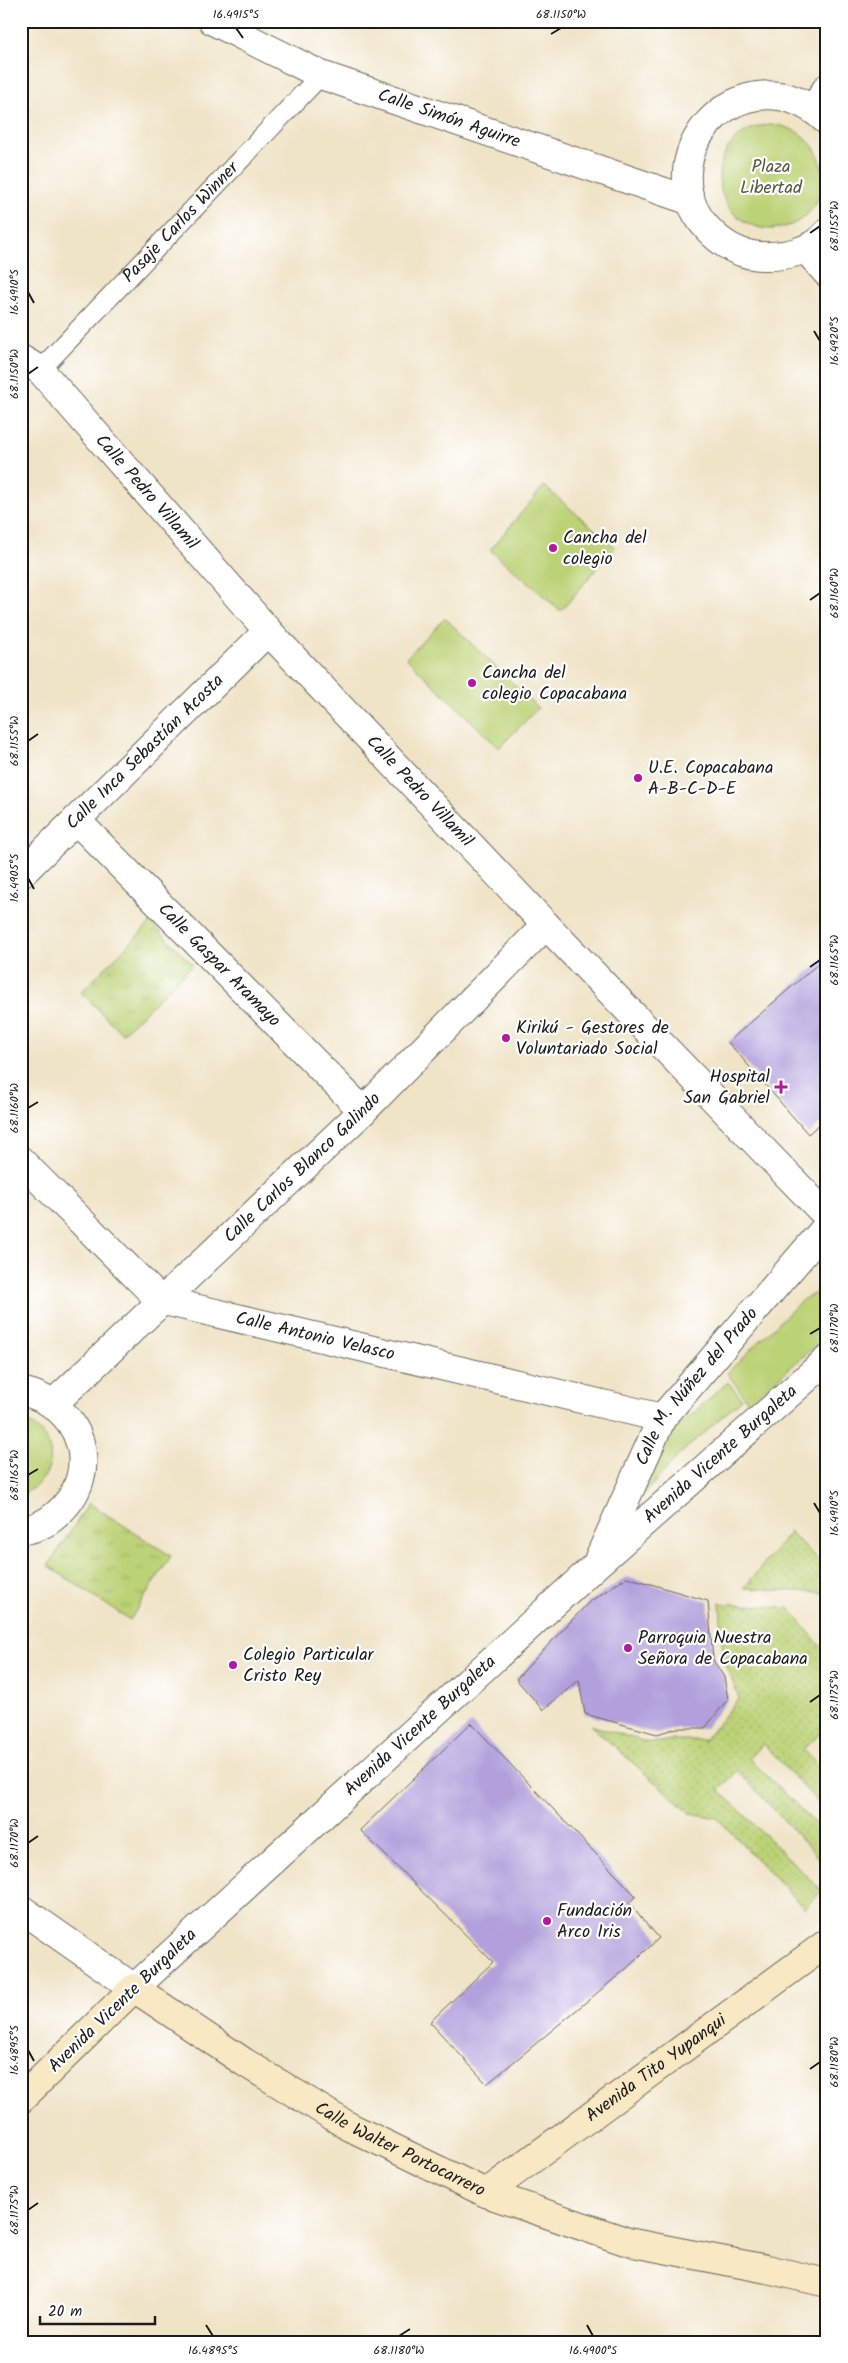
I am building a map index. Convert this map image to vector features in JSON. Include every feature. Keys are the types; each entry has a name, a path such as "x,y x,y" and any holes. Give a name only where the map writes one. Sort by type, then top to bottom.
{"main road":[{"name":"Avenida Tito Yupanqui","path":"486,2193 827,1943"},
{"name":"Avenida Vicente Burgaleta","path":"21,2099 134,1988"},
{"name":"Calle Walter Portocarrero","path":"134,1988 244,2062 350,2127 486,2193 628,2242 767,2269 827,2283"}],"street":[{"name":"Calle Simón Aguirre","path":"213,21 321,75 691,201"},
{"path":"823,106 767,94 742,99 719,110 702,128 691,151 687,176 691,201 704,226 725,245 750,256 779,257 806,249 827,233"},
{"path":"806,249 827,274"},
{"name":"Calle Pedro Villamil","path":"30,364 268,631 546,925 827,1216"},
{"name":"Calle Inca Sebastían Acosta","path":"21,874 268,631"},
{"name":"Calle Gaspar Aramayo","path":"76,820 363,1111"},
{"name":"Calle Carlos Blanco Galindo","path":"54,1404 160,1300 363,1111 546,925"},
{"path":"21,1161 160,1300"},
{"name":"Calle M. Núñez del Prado","path":"596,1566 662,1418 827,1226"},
{"name":"Calle Antonio Velasco","path":"160,1300 662,1418"},
{"name":"Avenida Vicente Burgaleta","path":"134,1988 596,1566 827,1360"},
{"path":"21,1391 35,1394 54,1404 70,1420 80,1442 82,1464 78,1487 66,1506 48,1522 21,1530"},
{"name":"Calle Walter Portocarrero","path":"21,1909 134,1988"}],"lane":[{"name":"Pasaje Carlos Winner","path":"30,364 321,75"}],"green space":[{"name":"Plaza Libertad","path":"771,125 791,129 800,133 808,140 815,148 819,157 823,177 819,197 815,206 808,214 800,221 791,225 771,229 751,225 742,221 734,214 727,206 723,197 719,177 723,157 727,148 734,140 742,133 751,129"},
{"name":"Cancha del colegio","path":"544,486 615,547 561,611 490,550"},
{"name":"Cancha del colegio Copacabana","path":"445,618 538,708 499,748 406,658"},
{"path":"151,922 193,965 122,1034 81,992"},
{"path":"827,1292 827,1336 749,1403 727,1373 802,1300 816,1293"},
{"path":"728,1382 742,1399 680,1454 632,1507 664,1439"},
{"path":"21,1419 34,1426 43,1435 49,1446 51,1457 49,1468 43,1478 34,1487 21,1494"},
{"path":"89,1503 171,1556 130,1620 48,1566"},
{"path":"790,1532 827,1569 827,1593 744,1588"},
{"path":"720,1603 789,1608 827,1654 827,1728 803,1749 827,1773 827,1812 763,1744 749,1758 827,1835 827,1867 738,1771 719,1790 822,1891 804,1908 717,1818 690,1813 590,1725 650,1743 673,1740 705,1740 739,1698 723,1657"}],"building":[{"path":"827,956 827,1118 808,1134 728,1042"},
{"name":"Parroquia Nuestra Señora de Copacabana","path":"627,1577 708,1601 713,1660 724,1677 728,1699 705,1728 677,1728 657,1734 585,1714 579,1680 543,1710 516,1679 589,1602"},
{"name":"Fundación Arco Iris","path":"471,1723 636,1896 629,1903 659,1938 626,1969 487,2084 430,2022 493,1962 360,1830"}],"place":[{"name":"Cancha del colegio","path":"553,548"},
{"name":"Cancha del colegio Copacabana","path":"472,683"},
{"name":"U.E. Copacabana A-B-C-D-E","path":"638,778"},
{"name":"Kirikú - Gestores de Voluntariado Social","path":"506,1038"},
{"name":"Hospital San Gabriel","path":"781,1087"},
{"name":"Parroquia Nuestra Señora de Copacabana","path":"628,1648"},
{"name":"Colegio Particular Cristo Rey","path":"233,1665"},
{"name":"Fundación Arco Iris","path":"547,1921"}]}
